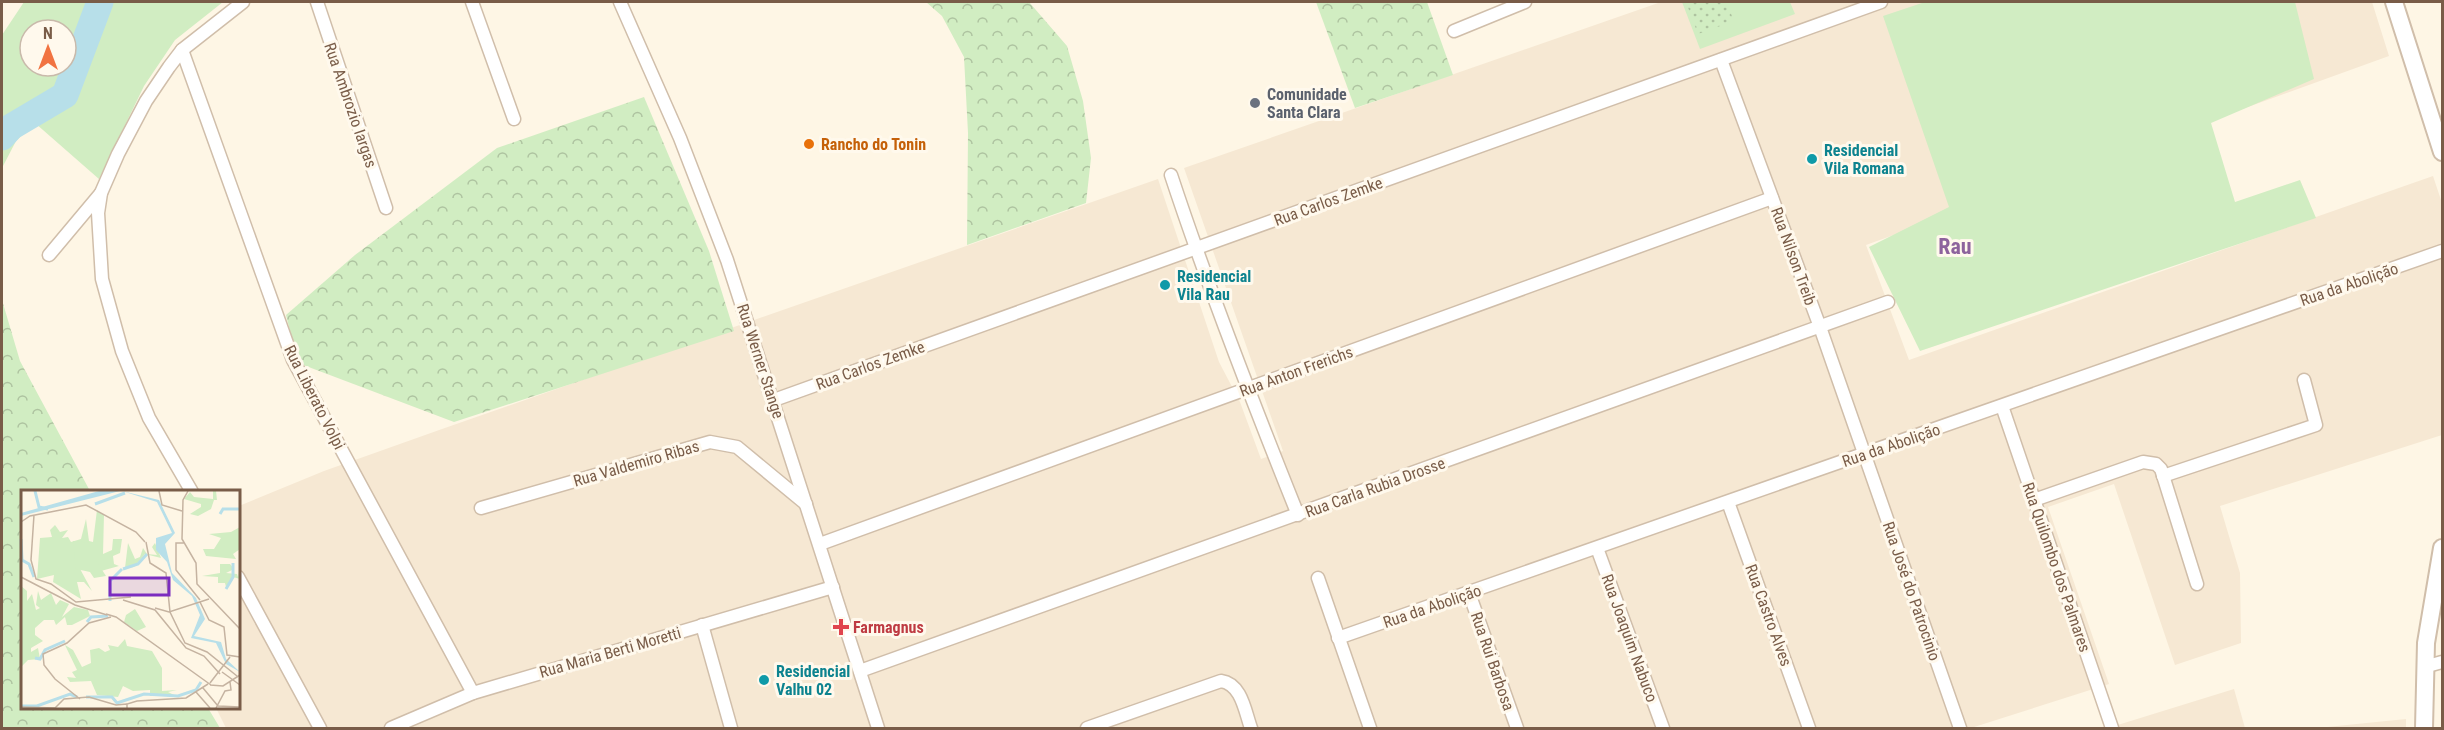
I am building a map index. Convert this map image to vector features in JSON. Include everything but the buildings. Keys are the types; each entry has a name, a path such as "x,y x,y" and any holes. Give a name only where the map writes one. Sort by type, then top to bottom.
{"street":[{"path":"191,490 149,418 122,351 102,279 98,213 101,193 118,154 146,101 182,50 243,2"},
{"name":"Rua Ambrozio Iargas","path":"317,2 386,208"},
{"path":"472,2 514,119"},
{"name":"Rua Werner Stange","path":"621,2 680,138 728,260 878,729"},
{"path":"1454,31 1525,2"},
{"name":"Rua Carlos Zemke","path":"774,400 1881,2"},
{"path":"2394,2 2442,152"},
{"name":"Rua Liberato Volpi","path":"182,50 293,360 473,693"},
{"name":"Rua Nilson Treib","path":"1721,60 1820,327 1864,454"},
{"path":"1171,175 1195,248 1247,389 1298,515"},
{"path":"49,255 101,193"},
{"name":"Rua Anton Frerichs","path":"820,544 1772,198"},
{"name":"Rua da Abolição","path":"1338,638 2442,251"},
{"name":"Rua Carla Rubia Drosse","path":"860,671 1888,302"},
{"path":"2163,476 2316,425 2304,380"},
{"name":"Rua Quilombo dos Palmares","path":"2002,406 2112,729"},
{"name":"Rua Valdemiro Ribas","path":"481,508 710,442 737,447 808,506"},
{"name":"Rua José do Patrocinio","path":"1864,454 1960,729"},
{"path":"2034,500 2143,462 2156,464 2161,469 2197,584"},
{"name":"Rua Castro Alves","path":"1728,502 1809,729"},
{"name":"Rua Joaquim Nabuco","path":"1598,548 1663,729"},
{"path":"2424,729 2424,667 2442,548"},
{"path":"1318,578 1370,729"},
{"path":"240,581 320,729"},
{"name":"Rua Maria Berti Moretti","path":"391,729 473,693 833,587"},
{"name":"Rua Rui Barbosa","path":"1469,593 1517,729"},
{"path":"702,626 730,729"},
{"path":"2424,667 2442,662"},
{"path":"1087,729 1215,682 1227,682 1237,689 1251,729"}],"shaded area":[{"path":"1661,2 2372,2 2389,56 1866,245 1909,360 2433,176 2442,203 2442,435 2220,506 2240,573 2241,643 2175,665 2114,484 2048,507 2109,684 1971,728 226,728 216,709 240,709 240,506 324,471 442,429 1158,179 1219,362 1240,402 1261,459 1283,451 1184,168"},
{"path":"2234,689 2245,728 2108,728"},
{"path":"2406,719 2406,728 2324,728 2327,727"}],"green space":[{"path":"24,2 223,2 175,40 144,86 99,179 35,123 16,141 2,168 2,35"},
{"path":"926,2 1029,2 1067,46 1083,101 1091,158 1086,203 967,245 968,133 964,57 942,16"},
{"path":"1316,2 1427,2 1453,75 1355,108"},
{"path":"1682,2 1790,2 1795,14 1700,49"},
{"path":"1686,2 1726,2 1734,21 1698,34"},
{"path":"1925,2 2295,2 2314,79 2211,123 2235,202 2300,180 2316,218 1920,351 1869,247 1949,207 1883,16"},
{"path":"644,97 709,251 734,331 454,422 298,363 286,315 355,255 497,148"},
{"path":"2,300 20,361 89,490 21,490 21,709 209,709 220,728 2,728"}],"waterway":[{"path":"2,137 11,127 65,95 100,2"}],"place":[{"name":"Comunidade Santa Clara","path":"1255,103"},
{"name":"Rancho do Tonin","path":"809,144"},
{"name":"Residencial Vila Romana","path":"1812,159"},
{"name":"Residencial Vila Rau","path":"1165,285"},
{"name":"Farmagnus","path":"841,627"},
{"name":"Residencial Valhu 02","path":"764,680"}],"district":[{"name":"Rau","path":"1955,246"}]}
